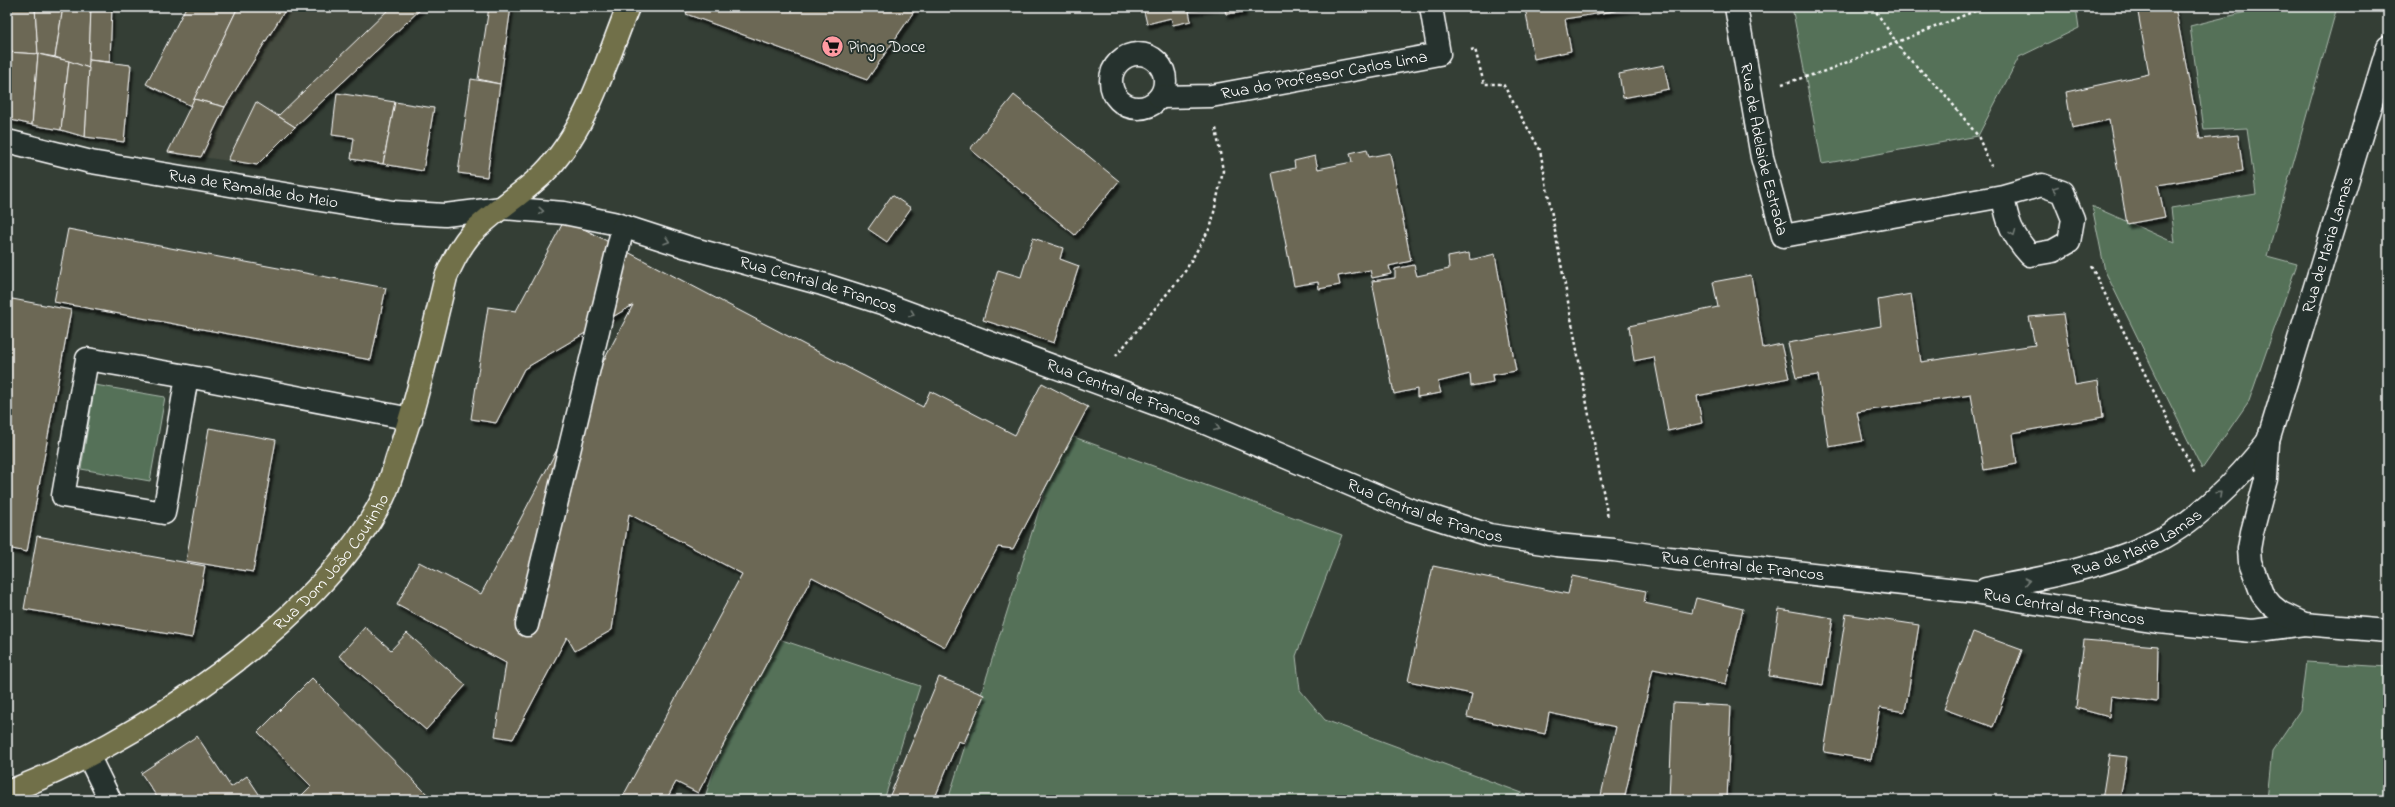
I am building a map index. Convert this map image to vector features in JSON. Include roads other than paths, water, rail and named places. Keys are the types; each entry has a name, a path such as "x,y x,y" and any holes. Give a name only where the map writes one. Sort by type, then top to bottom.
{"main road":[{"name":"Rua Dom João Coutinho","path":"7,792 89,757 198,689 287,617 337,567 383,498 411,418 446,277 453,261 470,236 543,174 570,140 593,95 628,7"}],"street":[{"name":"Rua do Professor Carlos Lima","path":"1160,97 1211,96 1439,54 1431,7"},
{"name":"Rua de Adelaide Estrada","path":"1736,7 1762,157 1782,236 2003,196 2042,185 2062,192 2073,219 2070,242 2053,251 2030,255 2016,239 2006,213 2003,196"},
{"name":"Rua de Maria Lamas","path":"2304,624 2280,613 2262,594 2250,562 2249,549 2266,479 2268,441 2388,47"},
{"name":"Rua de Ramalde do Meio","path":"7,140 91,162 393,212 445,215 502,208"},
{"name":"Rua Central de Francos","path":"502,208 564,213 623,226 687,247 822,284 882,303 1196,419 1408,509 1489,535 1556,546 1614,550 1669,558 1975,592 2158,622 2253,631 2304,624 2388,631"},
{"path":"527,625 623,226"},
{"path":"187,376 164,513 63,496 87,359 187,376 411,418"},
{"name":"Rua de Maria Lamas","path":"1975,592 2060,575 2148,546 2174,531 2210,503 2243,471 2268,441"},
{"path":"89,757 110,800"}],"place":[{"name":"Pingo Doce","path":"833,47"}]}
